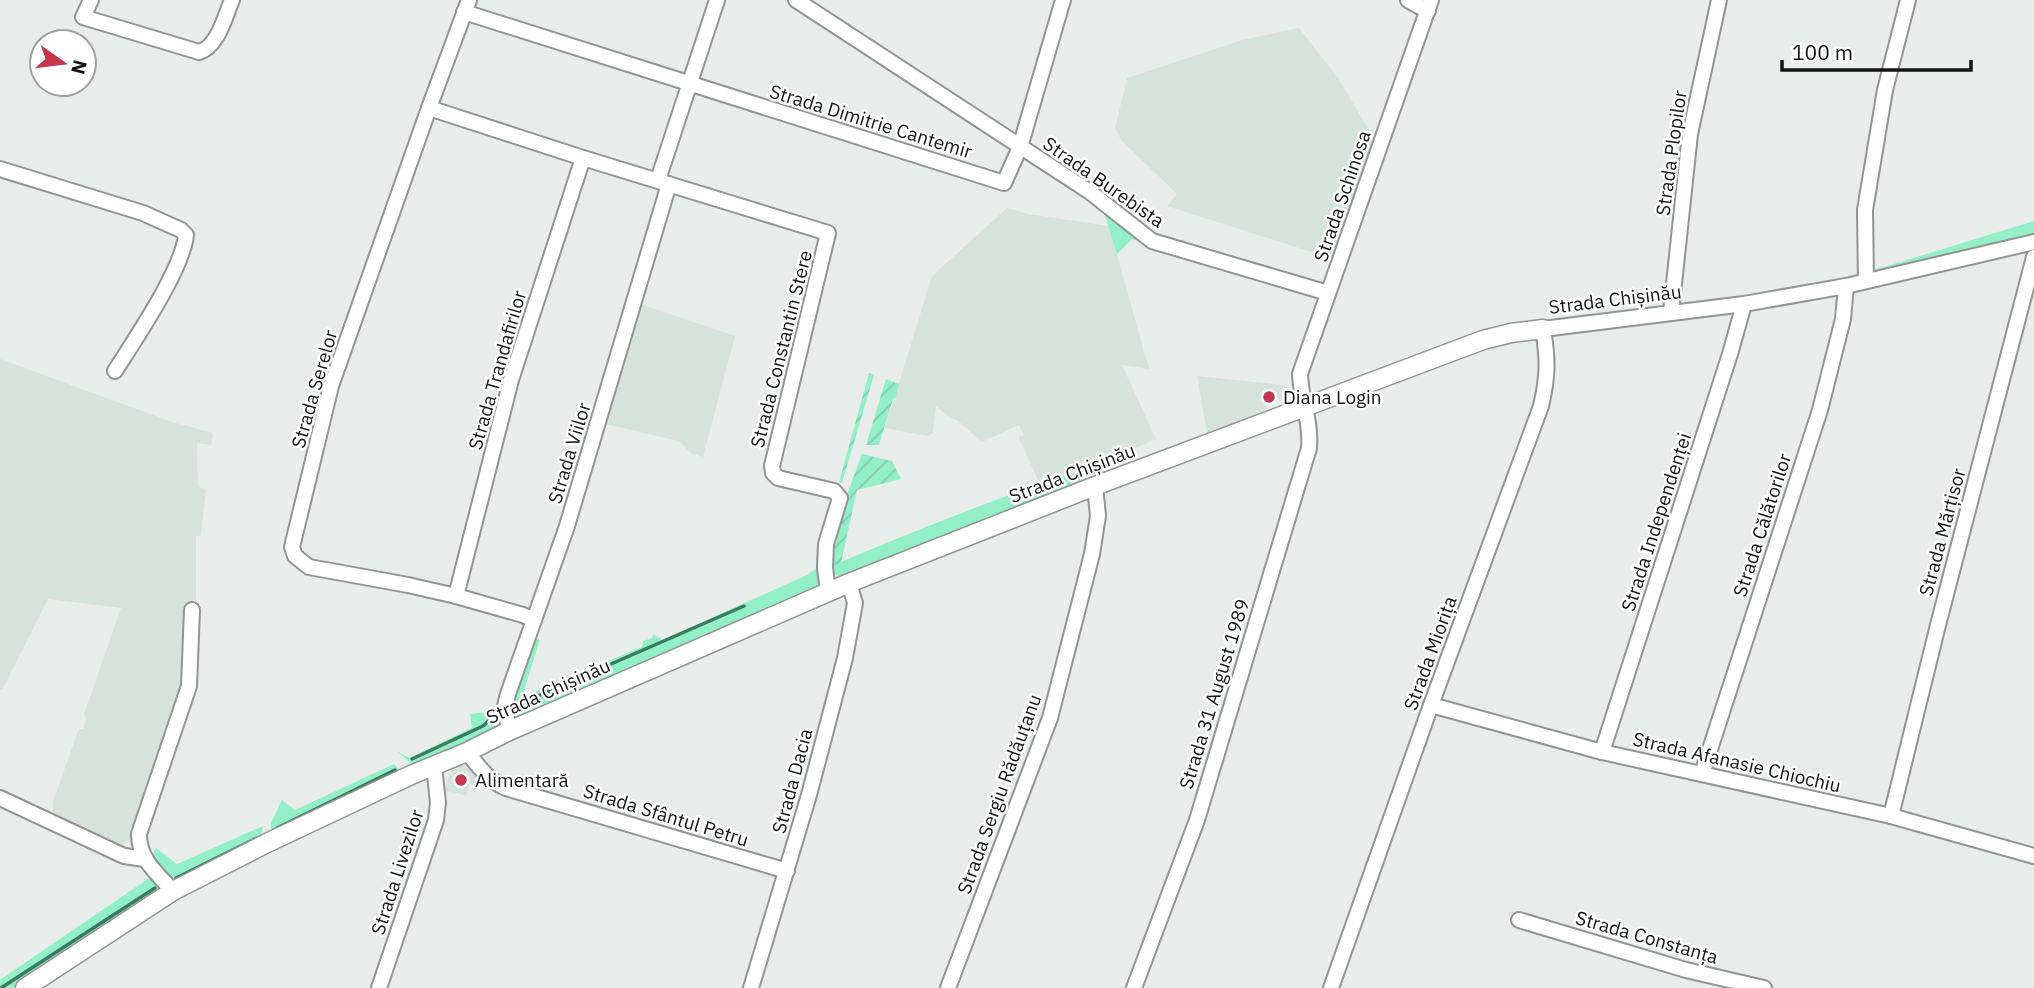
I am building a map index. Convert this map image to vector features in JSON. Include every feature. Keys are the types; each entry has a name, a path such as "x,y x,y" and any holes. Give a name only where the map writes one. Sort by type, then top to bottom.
{"street":[{"path":"91,0 83,18 200,52 207,50 214,41 232,0"},
{"path":"429,108 664,182 688,84 717,0"},
{"name":"Strada Burebista","path":"796,0 1090,192 1152,241 1328,293"},
{"name":"Strada Burebista","path":"1020,147 1063,0"},
{"path":"1408,0 1429,6"},
{"name":"Strada Plopilor","path":"1671,312 1690,134 1718,0"},
{"path":"1866,281 1865,210 1885,90 1908,0"},
{"name":"Strada Dimitrie Cantemir","path":"467,6 688,84 1004,183 1020,147"},
{"name":"Strada Serelor","path":"467,6 331,386 292,547 295,556 309,567 456,596 534,620"},
{"name":"Strada Schinosa","path":"1306,407 1300,374 1429,6"},
{"name":"Strada Trandafirilor","path":"456,596 511,380 583,158"},
{"path":"0,169 143,212 186,235 171,276 115,371"},
{"name":"Strada Constantin Stere","path":"664,182 828,233 772,466 773,473 778,478 838,493 840,498 826,544 828,591"},
{"name":"Strada Viilor","path":"509,731 505,706 508,694 567,526 664,182"},
{"name":"Strada Chișinău","path":"25,988 173,891 267,843 509,731 828,591 1095,486 1483,340 1511,333 1744,304 1846,286 2034,242"},
{"name":"Strada Mărțisor","path":"1891,816 1941,612 2034,257"},
{"name":"Strada Călătorilor","path":"1702,774 1820,410 1843,319 1846,286"},
{"name":"Strada Independenței","path":"1602,752 1744,304"},
{"name":"Strada Miorița","path":"1331,988 1541,406 1548,359 1543,329"},
{"name":"Strada 31 August 1989","path":"1134,988 1196,820 1305,461 1310,430 1306,407"},
{"name":"Strada Sergiu Rădăuțanu","path":"948,988 1050,718 1092,554 1098,516 1095,486"},
{"name":"Strada Dacia","path":"751,988 812,783 845,658 855,603 849,583"},
{"path":"173,891 145,859 139,847 139,834 189,686 192,610"},
{"name":"Strada Afanasie Chiochiu","path":"1431,705 1602,752 1891,816 2034,856"},
{"name":"Strada Sfântul Petru","path":"467,752 488,778 506,788 787,870"},
{"name":"Strada Livezilor","path":"379,988 436,820 438,803 434,766"},
{"path":"0,798 124,856 145,859"},
{"name":"Strada Constanța","path":"1519,920 1686,970 1765,988"}],"shaded area":[{"path":"1299,28 1338,78 1373,137 1336,254 1321,255 1167,206 1177,194 1121,140 1115,128 1127,78 1242,40"},
{"path":"1007,208 1109,226 1149,369 1122,365 1156,439 1092,467 1040,484 1018,437 1024,435 1019,425 982,442 936,406 933,433 927,436 885,428 932,276"},
{"path":"640,304 735,336 703,457 691,453 679,441 605,424"},
{"path":"0,359 172,422 213,433 211,445 197,443 198,487 206,489 201,536 196,536 196,610 185,611 179,708 132,837 122,846 60,820 53,814 53,801 79,729 83,729 86,719 84,714 121,608 48,599 2,690 0,689"},
{"path":"1197,376 1292,388 1282,402 1276,397 1263,413 1207,433"},
{"path":"461,765 471,769 479,778 477,786 469,784 466,796 444,790 451,771"}],"green space":[{"path":"1096,205 1149,244 1132,239 1117,254 1104,213"},
{"path":"2034,221 2034,237 1873,274 1871,271"},
{"path":"869,373 874,375 842,483 839,482"},
{"path":"886,379 899,384 896,397 893,399 879,445 866,445"},
{"path":"862,454 892,461 901,479 857,490 841,563 829,567 834,530"},
{"path":"1081,471 1086,484 843,577 836,575 829,567 1017,492"},
{"path":"820,546 821,570 818,587 519,720 514,712 515,680 530,638 540,639 522,697 642,647 643,641 652,638 653,634 662,640 807,575 816,569 817,548"},
{"path":"497,704 500,706 494,730 414,766 397,751 409,758 472,728 470,714 487,712"},
{"path":"394,764 401,772 271,835 271,823 282,800 295,810"},
{"path":"263,826 260,840 179,879 168,875 152,856 156,848 177,864"},
{"path":"152,876 157,883 157,893 12,988 0,988 0,980"}],"waterway":[{"path":"517,705 744,606"},
{"path":"412,759 483,726 495,715"},
{"path":"277,828 395,770"},
{"path":"176,878 257,838"},
{"path":"1,988 155,888"}],"place":[{"name":"Diana Login","path":"1269,397"},
{"name":"Alimentară","path":"461,780"}]}
